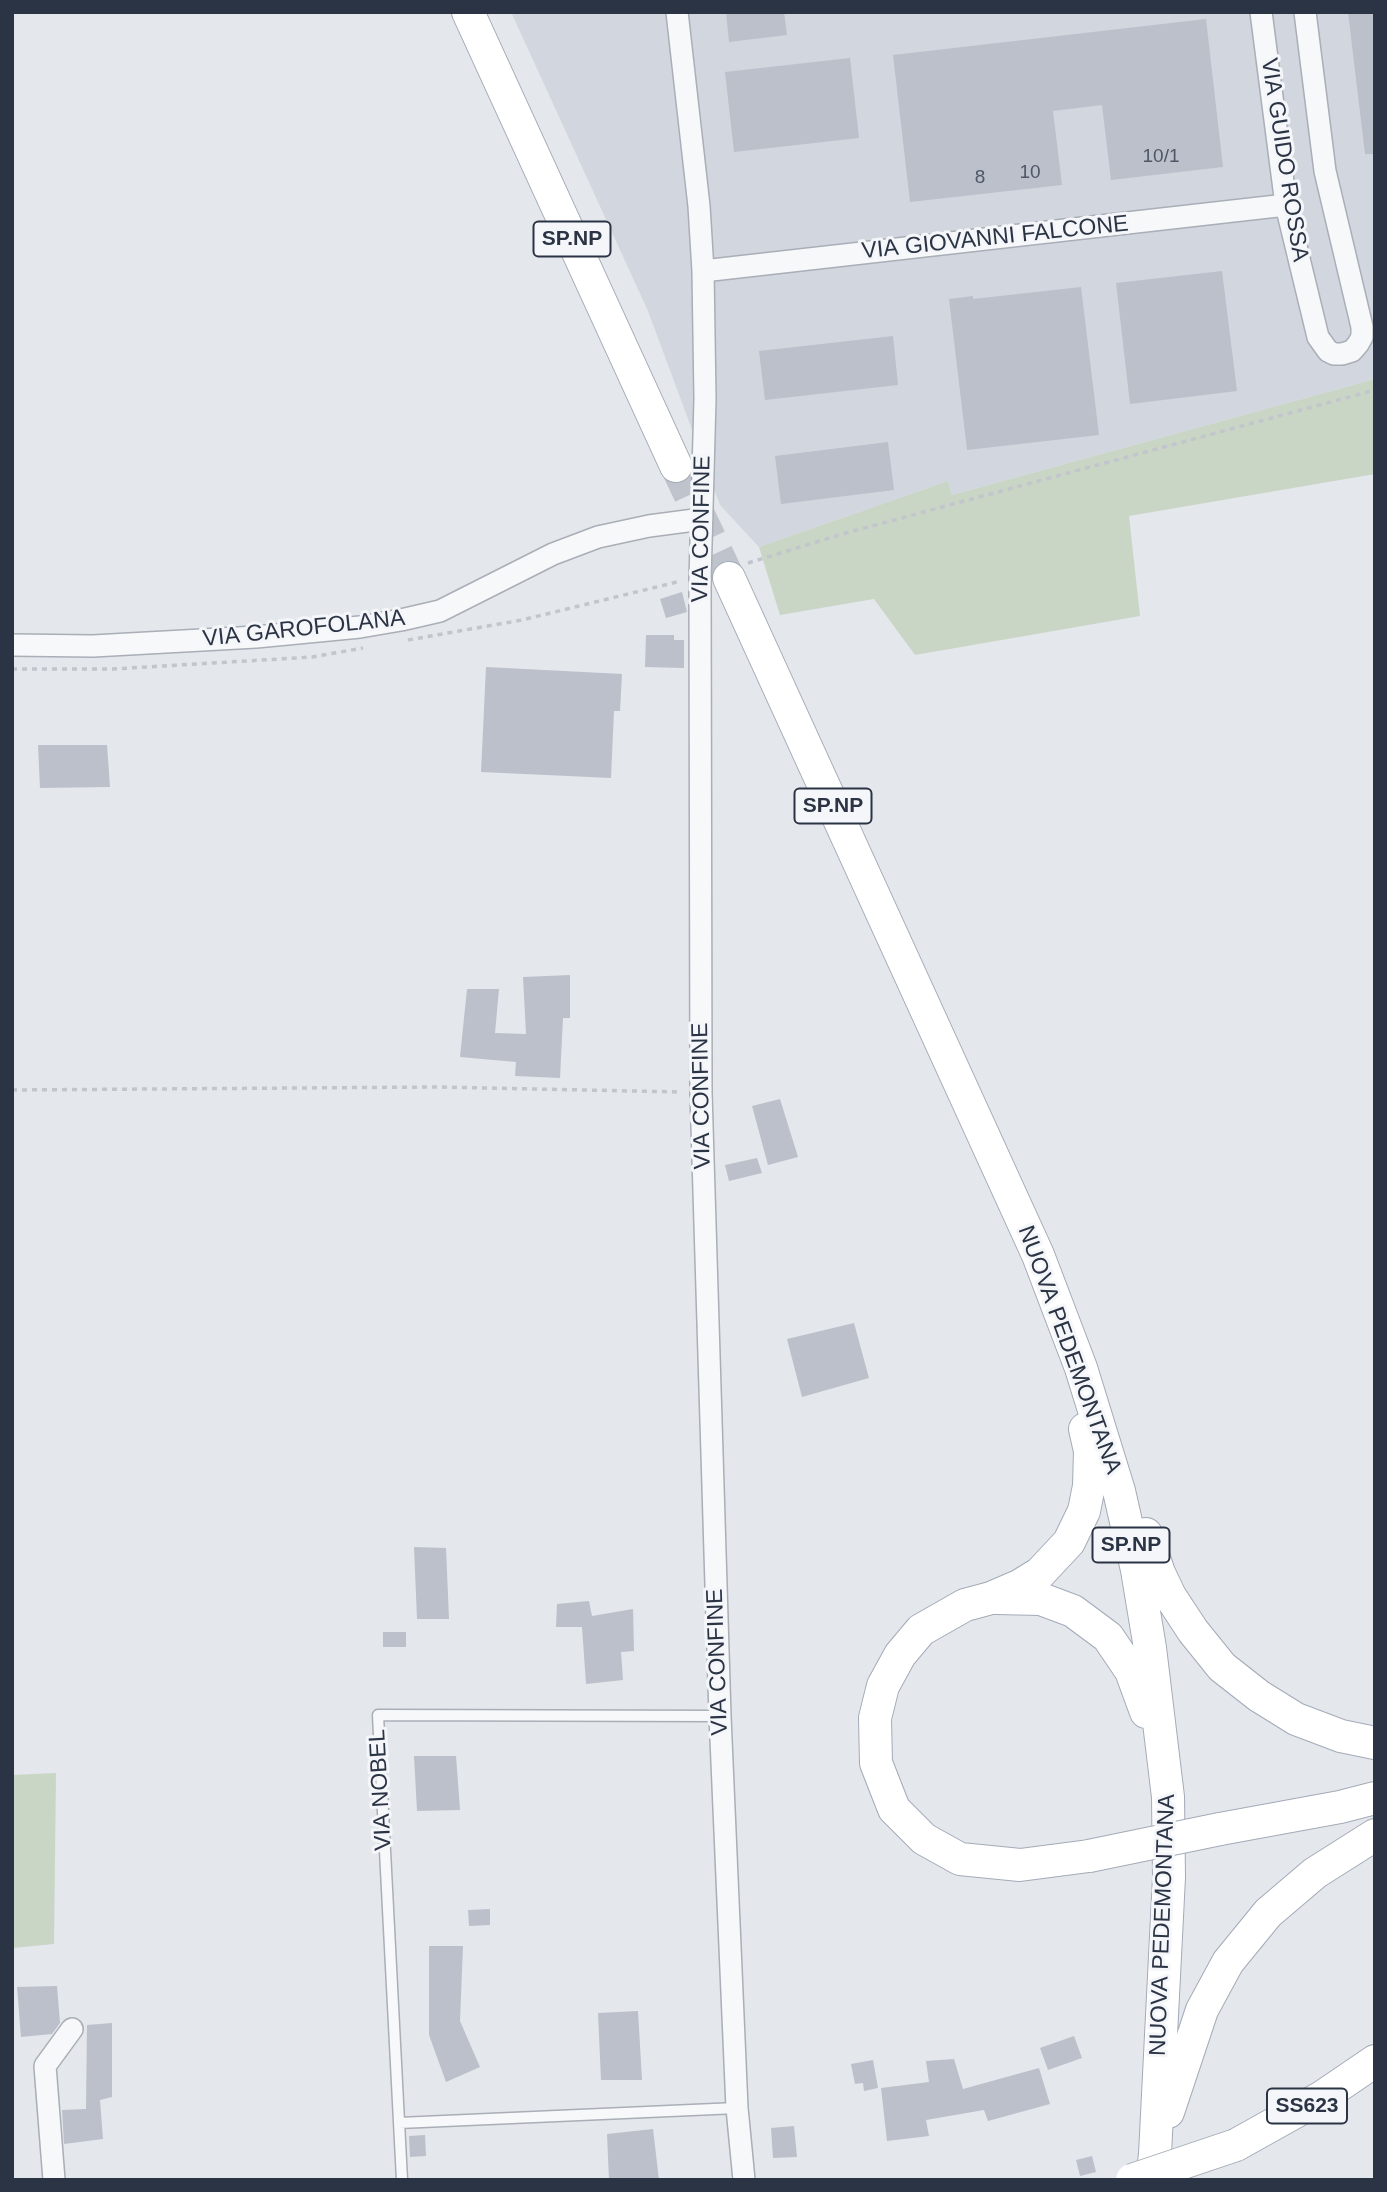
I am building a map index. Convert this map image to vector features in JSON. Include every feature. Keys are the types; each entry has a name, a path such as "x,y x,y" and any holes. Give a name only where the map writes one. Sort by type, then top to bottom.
{"main road":[{"name":"SP.NP","path":"468,12 676,466"},
{"name":"NUOVA PEDEMONTANA","path":"735,572 1016,1206 1056,1302 1097,1417 1119,1491 1137,1570 1150,1648 1168,1797 1169,1877 1153,2167"},
{"path":"938,1035 964,1125 1032,1282 1081,1412 1090,1451 1089,1486 1084,1511 1069,1542 1040,1573 991,1598 965,1605 921,1630 900,1655 883,1686 875,1718 876,1763 894,1809 924,1839 960,1859 1020,1865 1089,1856 1375,1798"},
{"path":"1056,1302 1078,1333 1104,1391 1159,1573 1170,1596 1193,1631 1222,1667 1286,1714 1341,1736 1375,1743"},
{"path":"991,1598 1041,1599 1073,1611 1108,1637 1131,1671 1151,1727 1168,1797"},
{"path":"1153,2167 1202,2010 1228,1962 1268,1913 1315,1873 1375,1835"},
{"name":"SS623","path":"1132,2180 1236,2145 1322,2097 1375,2061"}],"street":[{"name":"VIA CONFINE","path":"677,12 699,206 703,271 705,399 700,580 701,1093 720,1716 737,2108 744,2180"},
{"name":"VIA GUIDO ROSSA","path":"1261,12 1286,205 1318,337 1323,346 1334,354 1352,351 1362,337 1362,327 1325,171 1305,12"},
{"name":"VIA GIOVANNI FALCONE","path":"703,271 1286,205"},
{"name":"VIA GAROFOLANA","path":"12,645 93,646 256,637 360,627 401,620 440,611 552,554 598,537 649,526 702,519"},
{"path":"54,2180 44,2066 72,2029"}],"lane":[{"name":"VIA NOBEL","path":"402,2180 378,1715 720,1716"},
{"path":"398,2123 737,2108"}],"path":[{"path":"735,572 776,553 846,533 1375,390"},
{"path":"12,1090 437,1087 701,1093"}],"shaded area":[{"path":"511,12 1375,12 1375,379 952,495 948,481 759,547 720,505 648,311"}],"green space":[{"path":"1375,379 1375,474 1129,516 1140,616 915,655 874,599 780,615 759,547 948,481 952,495"},
{"path":"56,1773 54,1944 12,1948 12,1775"}],"building":[{"path":"726,12 784,12 787,35 729,42"},
{"path":"1348,12 1375,12 1375,154 1365,154"},
{"path":"1206,19 1223,167 1111,180 1102,105 1053,111 1062,185 910,202 893,55"},
{"path":"850,58 859,138 734,152 725,72"},
{"path":"1222,271 1237,391 1130,404 1116,283"},
{"path":"1081,287 1099,435 967,450 949,299 973,296 973,299"},
{"path":"893,336 898,385 765,400 759,351"},
{"path":"888,442 894,490 781,504 775,456"},
{"path":"682,592 687,612 666,618 660,599"},
{"path":"646,635 674,635 674,640 684,640 684,668 645,667"},
{"path":"486,667 622,674 620,711 614,711 611,778 481,772"},
{"path":"38,745 107,745 110,787 40,788"},
{"path":"570,975 570,1018 563,1018 560,1078 515,1076 516,1062 460,1057 467,989 499,989 495,1033 526,1034 523,977"},
{"path":"780,1099 798,1157 768,1165 752,1106"},
{"path":"757,1158 762,1173 729,1181 725,1165"},
{"path":"854,1323 869,1378 802,1397 787,1339"},
{"path":"414,1547 446,1548 449,1619 417,1619"},
{"path":"589,1601 592,1616 633,1609 634,1651 621,1652 623,1680 586,1684 582,1627 556,1627 557,1604"},
{"path":"383,1632 406,1632 406,1647 383,1647"},
{"path":"414,1756 456,1756 460,1810 417,1811"},
{"path":"490,1909 490,1925 469,1926 468,1910"},
{"path":"429,1946 463,1946 460,2021 480,2067 446,2082 429,2035"},
{"path":"57,1986 60,2023 52,2034 21,2037 17,1987"},
{"path":"638,2011 642,2080 601,2080 598,2013"},
{"path":"112,2023 112,2097 100,2100 103,2139 64,2144 62,2110 86,2109 87,2025"},
{"path":"1074,2036 1082,2058 1048,2070 1040,2048"},
{"path":"954,2059 963,2089 1039,2068 1050,2104 988,2121 984,2110 926,2120 929,2136 887,2141 881,2088 929,2082 926,2061"},
{"path":"873,2060 878,2088 864,2091 863,2083 855,2084 851,2064"},
{"path":"794,2126 797,2157 773,2158 771,2128"},
{"path":"653,2129 659,2180 609,2180 607,2134"},
{"path":"425,2135 426,2156 410,2157 409,2136"},
{"path":"1092,2156 1096,2172 1080,2176 1076,2160"}],"tunnel":[{"path":"676,466 729,578"}]}
